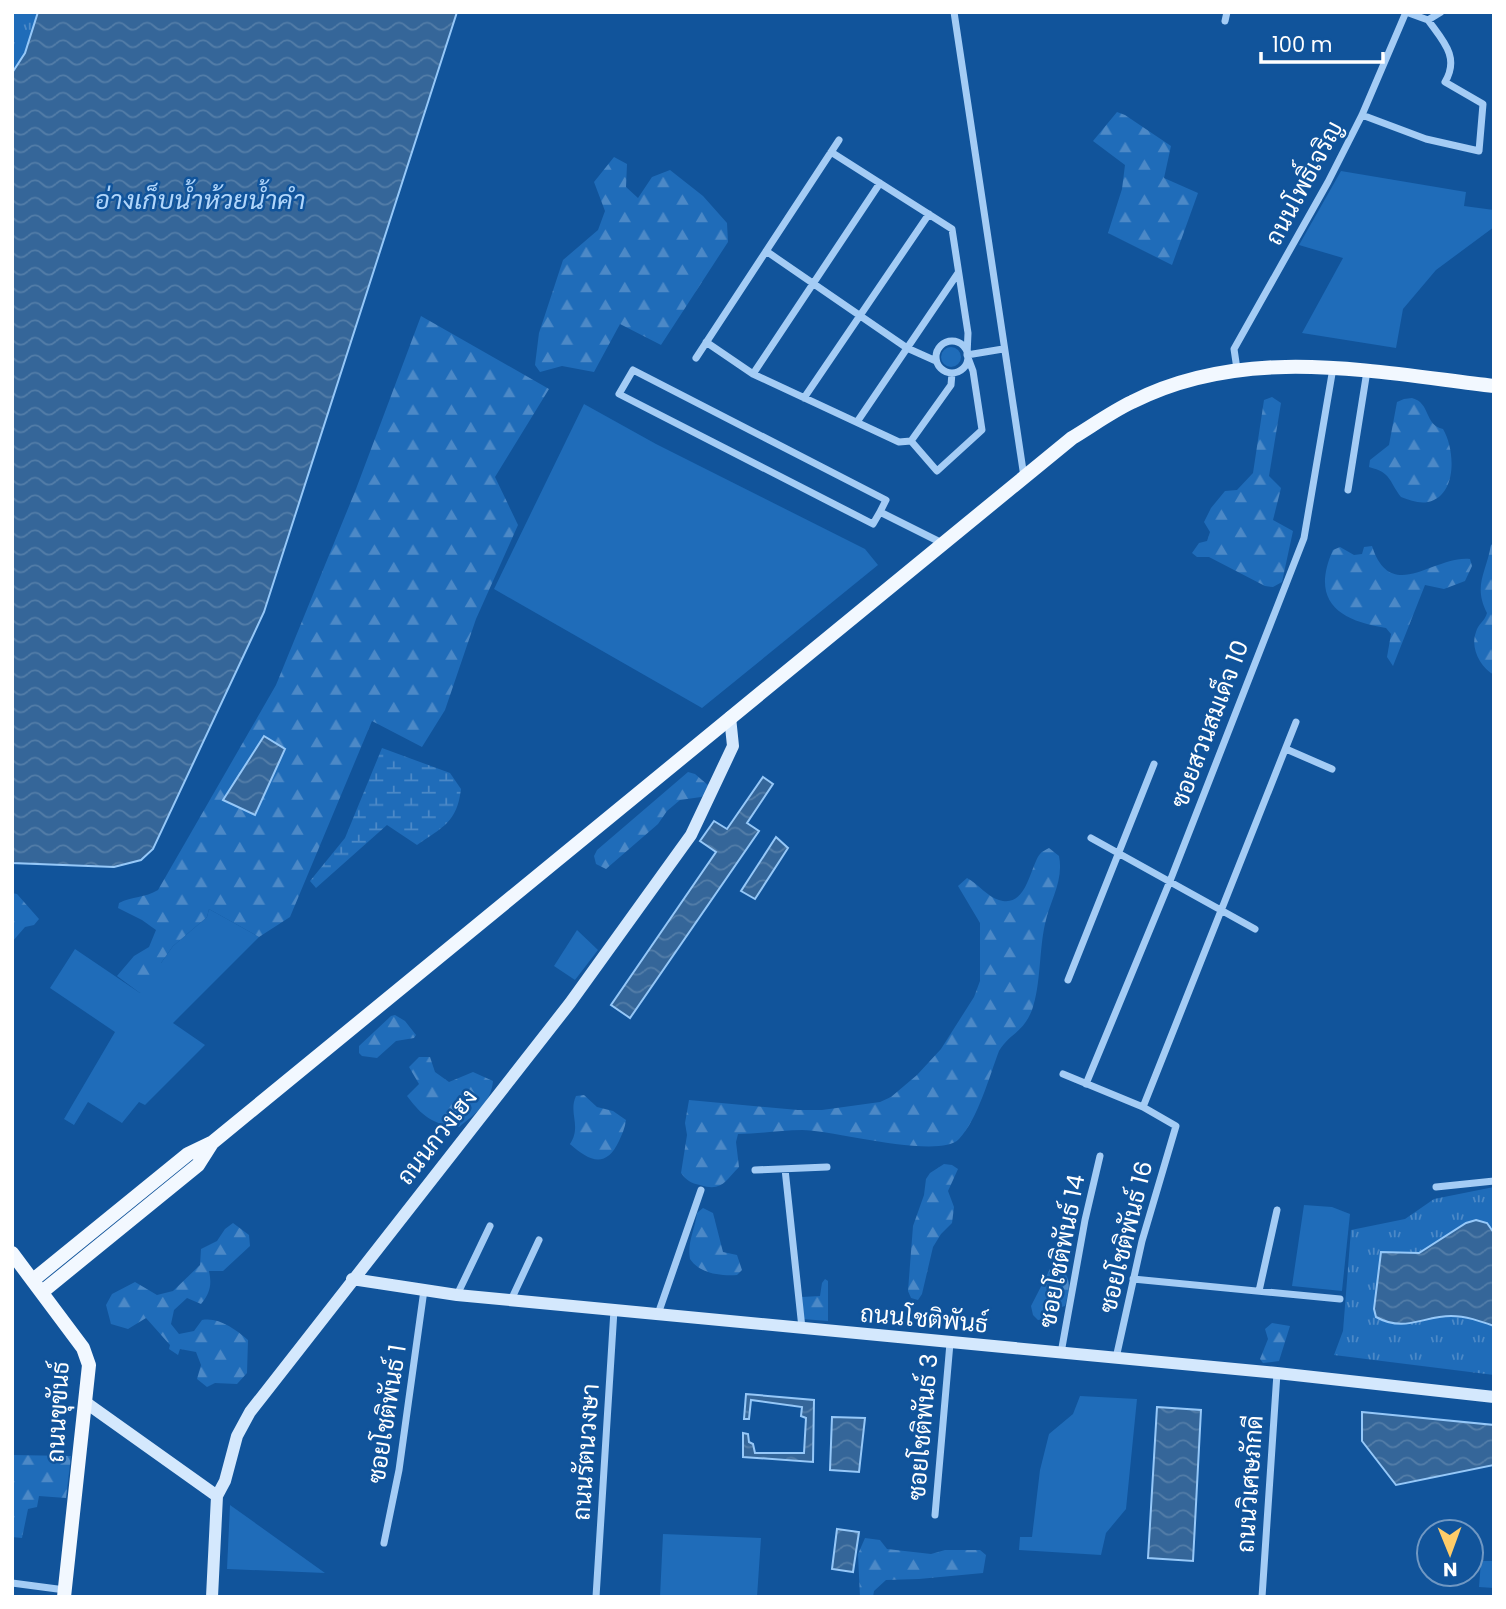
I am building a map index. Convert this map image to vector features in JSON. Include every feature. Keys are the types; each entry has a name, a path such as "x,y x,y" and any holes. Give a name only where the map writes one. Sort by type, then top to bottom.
{"main road":[{"path":"37,1286 198,1165 213,1142 1072,438 1133,401 1189,380 1237,369 1274,366 1333,367 1494,386"},
{"name":"ถนนขุขันธ์","path":"12,1253 83,1348 89,1365 65,1593"}],"street":[{"path":"954,12 1024,477"},
{"path":"1362,115 1426,139 1479,151 1483,104 1445,82 1452,71 1450,52 1428,20 1406,12"},
{"name":"ถนนโพธิ์เจริญ","path":"1237,369 1234,349 1328,182 1362,115 1406,12"},
{"path":"1428,20 1441,12"},
{"path":"696,358 839,140"},
{"path":"831,152 952,229 968,333 967,355 963,367 952,373"},
{"path":"753,374 880,183"},
{"path":"804,398 929,214"},
{"path":"766,251 907,348 936,361 942,369 952,373"},
{"path":"857,422 959,272"},
{"path":"911,441 937,471 982,430 973,370 963,346 949,341 940,346 936,361"},
{"path":"706,342 753,374 899,442 911,441 951,385 952,373"},
{"path":"967,355 1003,349"},
{"name":"ซอยสวนสมเด็จ 10","path":"1086,1084 1170,881 1304,538 1333,367"},
{"path":"633,370 887,499 880,512 873,524 619,394 633,370"},
{"path":"1348,489 1367,371"},
{"path":"880,512 942,543"},
{"name":"ถนนกวงเฮง","path":"212,1597 217,1496 225,1481 237,1436 250,1412 570,1003 691,835 733,746 730,717"},
{"path":"1063,1074 1143,1107 1296,722"},
{"path":"1286,749 1332,769"},
{"path":"1068,980 1154,764"},
{"path":"1091,838 1255,929"},
{"name":"ซอยโชติพันธ์ 16","path":"1116,1358 1142,1241 1176,1126 1143,1107"},
{"name":"ซอยโชติพันธ์ 14","path":"1061,1353 1085,1220 1100,1156"},
{"path":"755,1170 827,1167"},
{"path":"785,1169 802,1328"},
{"path":"1436,1187 1494,1181"},
{"path":"658,1314 701,1190"},
{"path":"1259,1291 1277,1210"},
{"path":"457,1295 490,1226"},
{"path":"511,1300 539,1240"},
{"name":"ถนนโชติพันธ์","path":"352,1279 457,1295 1277,1373 1494,1397"},
{"path":"1133,1279 1340,1299"},
{"name":"ซอยโชติพันธ์ 1","path":"384,1544 399,1470 424,1290"},
{"name":"ถนนรัตนวงษา","path":"596,1597 614,1310"},
{"name":"ซอยโชติพันธ์ 3","path":"935,1515 950,1343"},
{"name":"ถนนวิเศษภักดี","path":"1262,1597 1277,1373"},
{"path":"85,1402 217,1496"},
{"path":"12,1583 65,1593"}],"green space":[{"path":"12,12 38,12 25,53 12,73"},
{"path":"1117,112 1171,146 1164,178 1198,193 1172,265 1108,233 1122,189 1125,165 1093,141"},
{"path":"614,157 627,164 626,187 638,198 652,177 670,170 703,196 727,223 728,242 661,345 620,324 594,372 562,366 540,372 535,365 539,333 563,260 598,230 605,211 594,182"},
{"path":"1341,171 1466,192 1464,206 1494,210 1494,227 1436,270 1403,309 1396,348 1302,333 1343,258 1299,245"},
{"path":"421,316 549,389 495,477 518,525 476,619 445,710 422,747 372,721 290,917 259,937 209,909 207,917 173,946 161,963 166,971 161,979 152,988 140,993 117,976 134,956 149,947 156,930 118,908 119,903 158,890 276,685 356,489"},
{"path":"951,347 958,350 961,357 958,364 951,367 944,364 941,357 944,350"},
{"path":"1272,397 1281,403 1269,476 1281,488 1273,520 1293,531 1282,582 1273,587 1265,586 1209,557 1197,557 1192,553 1199,543 1207,541 1210,532 1204,522 1211,508 1225,491 1237,490 1253,473 1264,400"},
{"path":"1412,398 1422,404 1437,427 1443,429 1450,448 1449,481 1438,498 1428,502 1401,497 1386,475 1369,467 1370,460 1389,445 1397,402"},
{"path":"584,404 656,444 865,549 878,565 702,708 494,589"},
{"path":"1494,542 1494,675 1481,662 1475,651 1474,638 1487,613 1481,587"},
{"path":"1372,546 1380,563 1390,572 1402,575 1456,560 1470,559 1472,566 1465,581 1444,589 1425,585 1393,666 1387,657 1391,634 1386,628 1369,625 1343,614 1327,595 1327,568 1333,550 1340,547 1354,555 1362,554 1364,547"},
{"path":"382,748 450,773 461,789 456,809 447,823 417,845 387,825 316,888 310,881 345,838"},
{"path":"688,772 695,774 709,786 708,792 701,797 680,800 667,811 658,824 606,869 596,864 594,856 597,850"},
{"path":"1049,848 1059,856 1060,874 1045,924 1032,1010 1025,1024 999,1051 972,1120 959,1139 948,1145 930,1146 802,1130 738,1134 736,1142 739,1167 722,1184 707,1187 683,1176 681,1173 689,1100 822,1110 880,1102 891,1097 917,1075 941,1049 974,997 980,981 980,923 958,886 967,878 999,900 1016,898 1022,893 1040,854"},
{"path":"12,893 17,894 39,919 34,925 25,927 12,942"},
{"path":"209,909 259,937 173,1023 205,1045 145,1105 139,1102 122,1123 88,1102 74,1125 64,1119 115,1032 50,988 75,949 140,993 173,946 207,917"},
{"path":"577,930 598,950 575,980 554,966"},
{"path":"395,1015 405,1021 416,1035 414,1038 396,1041 377,1058 362,1056 359,1046"},
{"path":"419,1057 430,1057 435,1072 449,1082 473,1072 493,1081 486,1102 459,1127 429,1118 407,1096 419,1084 409,1067"},
{"path":"584,1095 597,1107 613,1111 626,1120 614,1150 603,1159 590,1158 570,1144 575,1131 574,1102 576,1096"},
{"path":"944,1164 958,1169 948,1191 954,1207 952,1223 933,1247 922,1294 918,1300 911,1298 908,1291 913,1226 924,1195 926,1179"},
{"path":"1494,1187 1494,1375 1334,1355 1343,1331 1351,1230 1405,1219 1434,1199"},
{"path":"1304,1205 1332,1207 1350,1214 1342,1291 1292,1286"},
{"path":"703,1208 713,1213 723,1252 737,1255 742,1270 737,1275 705,1271 690,1259 690,1242 697,1213"},
{"path":"233,1223 249,1235 250,1246 223,1271 209,1271 210,1289 204,1300 201,1304 187,1298 174,1310 171,1324 179,1334 194,1331 202,1320 215,1320 248,1340 247,1373 237,1384 215,1383 207,1387 197,1379 201,1365 196,1352 180,1349 178,1355 169,1349 170,1345 146,1318 128,1329 111,1324 106,1305 112,1294 135,1282 157,1295 173,1291 200,1265 201,1249 217,1241"},
{"path":"1050,1269 1063,1272 1067,1276 1067,1299 1065,1306 1051,1310 1044,1319 1038,1320 1033,1315 1031,1306"},
{"path":"825,1279 828,1281 828,1321 803,1319 802,1297 820,1296"},
{"path":"1272,1323 1290,1326 1279,1361 1263,1363 1260,1359 1268,1339 1265,1329"},
{"path":"1080,1396 1137,1399 1126,1509 1106,1533 1101,1555 1019,1550 1020,1537 1032,1537 1040,1470 1049,1434 1073,1414"},
{"path":"12,1455 71,1456 66,1498 39,1496 37,1507 28,1509 22,1538 12,1537"},
{"path":"230,1505 325,1573 227,1569"},
{"path":"663,1534 761,1538 757,1597 660,1597"},
{"path":"865,1538 880,1540 887,1549 931,1554 945,1550 980,1550 986,1555 983,1573 886,1580 874,1591 873,1597 860,1597 858,1554"},
{"path":"1485,1561 1494,1561 1494,1588 1485,1587"}],"water":[{"name":"อ่างเก็บน้ำห้วยน้ำคำ","path":"38,12 457,12 264,612 153,849 141,860 114,867 12,863 12,73 25,53"},
{"path":"264,736 285,749 255,815 223,800"},
{"path":"763,777 773,784 747,823 759,831 630,1018 611,1005 716,852 700,841 714,821 727,829"},
{"path":"776,837 788,848 755,899 741,891"},
{"path":"1476,1220 1487,1223 1494,1233 1494,1326 1457,1316 1405,1324 1386,1322 1376,1317 1374,1309 1381,1252 1419,1253 1466,1223"},
{"path":"746,1394 814,1400 813,1462 743,1457 743,1433 748,1434 755,1453 804,1453 806,1418 801,1416 802,1407 751,1400 749,1419 744,1419"},
{"path":"1157,1407 1201,1410 1193,1561 1148,1558"},
{"path":"1362,1412 1494,1425 1494,1465 1396,1485 1362,1441"},
{"path":"832,1417 865,1418 859,1472 830,1470"},
{"path":"837,1529 859,1532 853,1572 832,1569"}]}
